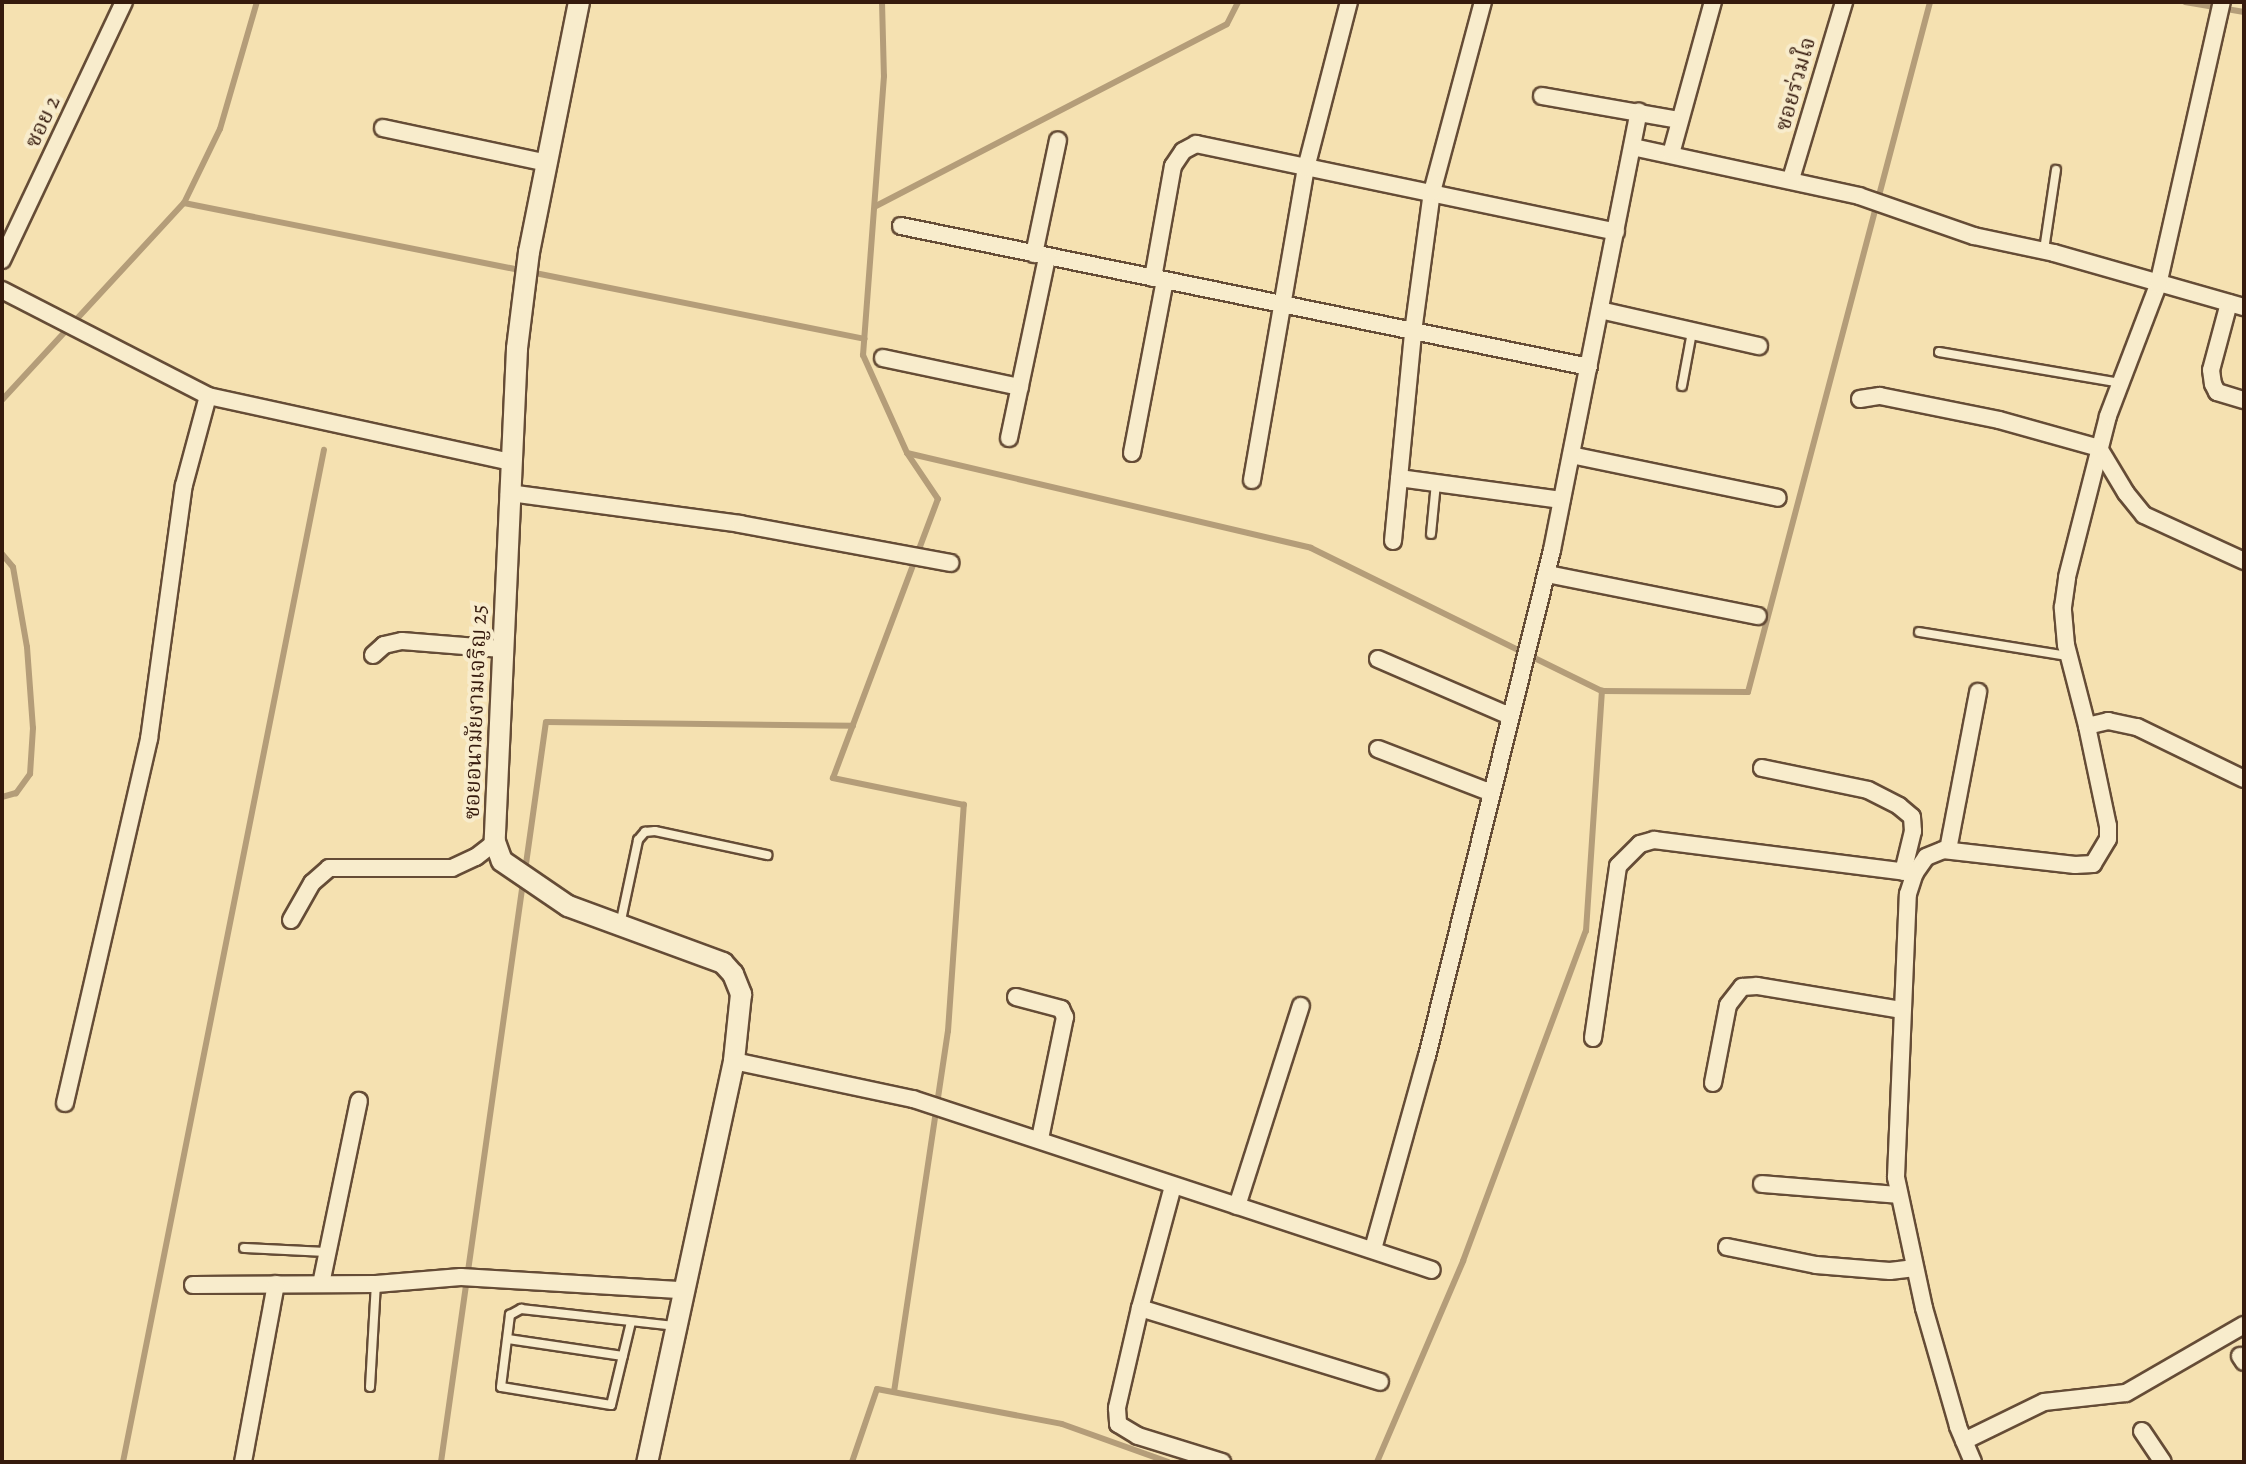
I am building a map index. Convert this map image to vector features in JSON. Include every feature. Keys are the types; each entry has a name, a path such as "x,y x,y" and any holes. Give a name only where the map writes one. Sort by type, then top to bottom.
{"street":[{"name":"ซอย 2","path":"2,260 124,2"},
{"name":"ซอยอนามัยงามเจริญ 25","path":"579,2 527,266 517,349 495,842 502,861 568,906 711,956 733,974 741,994 734,1061 647,1462"},
{"path":"1252,480 1306,168 1349,2"},
{"path":"1393,541 1413,332 1432,192 1483,2"},
{"path":"1671,154 1713,2"},
{"name":"ซอยร่วมใจ","path":"1791,179 1844,2"},
{"path":"1909,873 1926,857 1948,850 2075,865 2093,864 2108,839 2087,726 2069,656 2063,607 2076,534 2099,448 2158,285 2222,2"},
{"path":"1542,96 1679,120"},
{"path":"1373,1249 1427,1056 1547,574 1639,112"},
{"path":"383,128 547,163"},
{"path":"1009,438 1020,387 1058,140"},
{"path":"1132,453 1173,166 1189,146 1196,144 1616,232"},
{"path":"1633,147 1859,196 1974,236 2044,251 2236,305 2211,370 2217,392 2244,400"},
{"path":"901,226 1589,367"},
{"path":"2,290 208,396 510,462"},
{"path":"1600,310 1759,346"},
{"path":"883,358 1020,387"},
{"path":"65,1103 149,739 184,485 208,396"},
{"path":"1860,399 1880,396 1999,420 2099,448 2126,493 2144,515 2244,561"},
{"path":"1571,455 1778,498"},
{"path":"1399,478 1562,500"},
{"path":"509,493 740,524 950,563"},
{"path":"1547,574 1758,616"},
{"path":"373,655 384,645 402,641 502,649"},
{"path":"1378,659 1510,716"},
{"path":"1948,850 1978,692"},
{"path":"2087,726 2108,721 2137,727 2244,779"},
{"path":"1378,749 1492,793"},
{"path":"1762,768 1868,790 1899,806 1912,817 1896,1135 1899,1195 1915,1268 1964,1441 1973,1462"},
{"path":"1593,1038 1618,866 1640,844 1654,840 1909,873"},
{"path":"291,920 312,883 329,868 452,868 476,857 495,842"},
{"path":"1713,1083 1728,1005 1742,987 1757,986 1902,1010"},
{"path":"1016,997 1061,1009 1065,1017 1040,1139"},
{"path":"1237,1206 1301,1006"},
{"path":"734,1061 913,1099 1432,1270"},
{"path":"321,1284 359,1101"},
{"path":"1762,1184 1899,1195"},
{"path":"1173,1186 1140,1308 1117,1408 1118,1424 1138,1436 1222,1462"},
{"path":"1727,1247 1816,1265 1890,1271 1915,1268"},
{"path":"193,1285 376,1284 461,1277 683,1290"},
{"path":"243,1462 276,1284"},
{"path":"1140,1308 1380,1382"},
{"path":"1964,1441 2044,1402 2126,1393 2244,1325"},
{"path":"2142,1431 2163,1462"}],"lane":[{"path":"2044,251 2056,170"},
{"path":"1682,386 1692,332"},
{"path":"1939,352 2122,384"},
{"path":"1431,534 1436,483"},
{"path":"1919,632 2069,656"},
{"path":"620,926 638,840 645,832 655,831 767,855"},
{"path":"244,1248 328,1252"},
{"path":"370,1387 376,1284"},
{"path":"631,1322 615,1400 606,1406 501,1387 510,1315 521,1309 675,1327"},
{"path":"508,1339 623,1356"}],"waterway":[{"path":"2,400 184,203 220,129 257,2"},
{"path":"882,2 884,76 863,355 907,453"},
{"path":"876,206 1227,24 1238,2"},
{"path":"894,1392 948,1031 964,805 833,778 938,499 907,453 1311,548 1602,691 1748,692 1930,2"},
{"path":"2185,2 2244,12"},
{"path":"184,203 865,339"},
{"path":"123,1462 324,450"},
{"path":"2,554 13,567 27,647 33,728 30,774 16,793 2,797"},
{"path":"1377,1462 1463,1261 1586,931 1602,691"},
{"path":"525,871 546,722 853,726"},
{"path":"441,1462 523,882"},
{"path":"852,1462 877,1389 1062,1424 1168,1462"}]}
